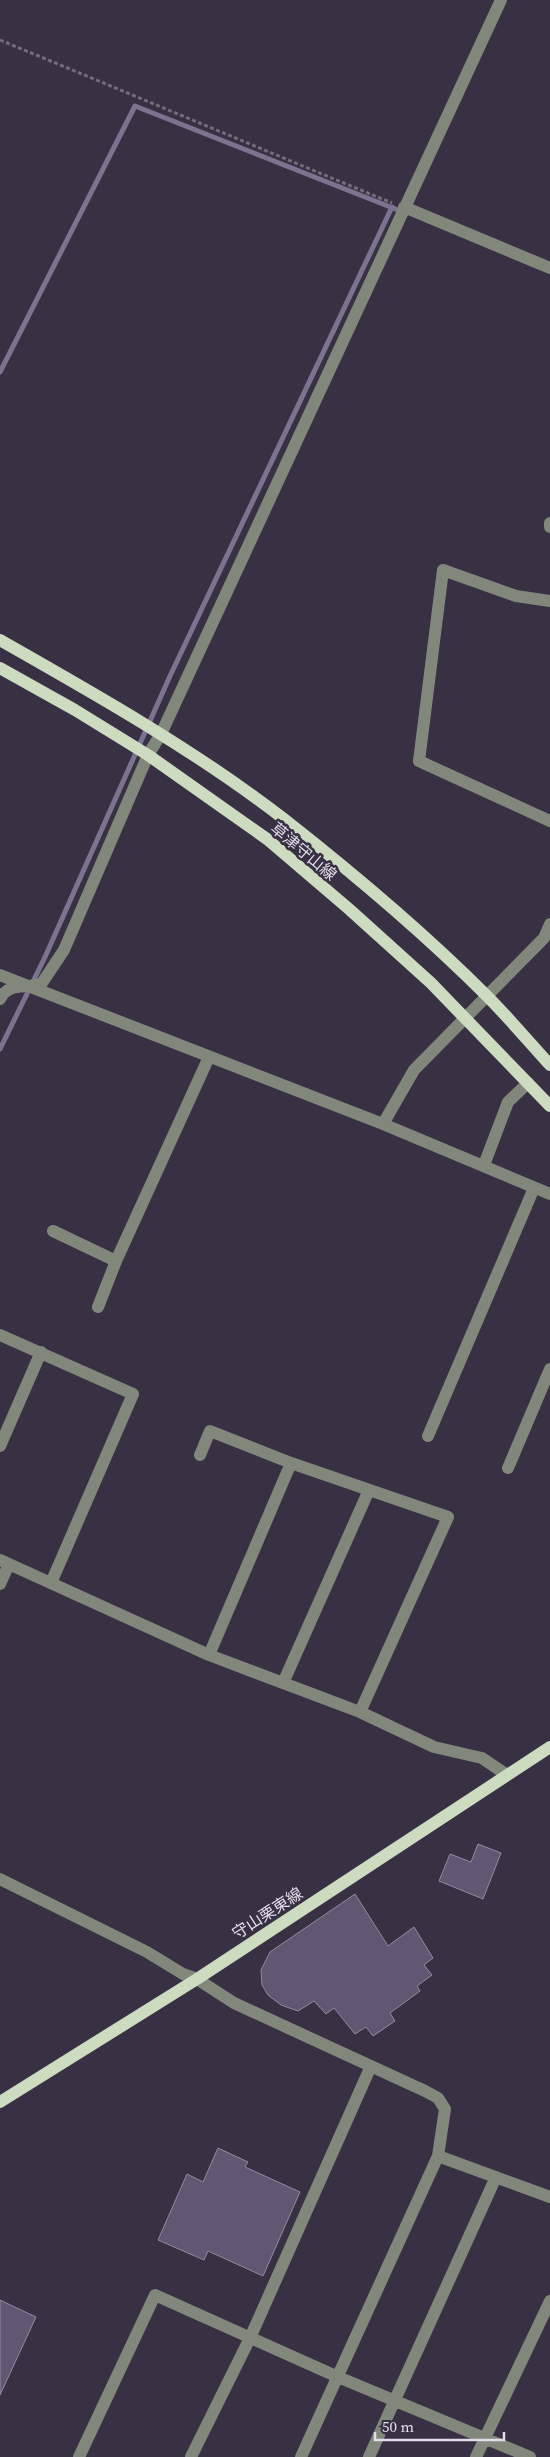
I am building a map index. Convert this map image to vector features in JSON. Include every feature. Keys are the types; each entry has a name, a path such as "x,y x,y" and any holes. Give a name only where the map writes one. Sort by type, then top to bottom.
{"main road":[{"name":"草津守山線","path":"0,640 161,734 284,819 367,886 488,996 550,1065"},
{"name":"草津守山線","path":"0,668 75,710 148,755 266,839 349,909 466,1018 550,1106"},
{"name":"守山栗東線","path":"0,2102 197,1979 550,1747"}],"street":[{"path":"0,1000 3,993 22,985 42,983 64,950 148,755 161,734 319,397 501,0"},
{"path":"404,208 550,268"},
{"path":"550,601 516,596 444,570 418,760 550,821"},
{"path":"383,1124 414,1070 544,938 550,924"},
{"path":"0,975 383,1124 550,1194"},
{"path":"98,1306 116,1261 209,1057"},
{"path":"484,1165 508,1102 528,1082"},
{"path":"428,1436 534,1188"},
{"path":"53,1230 116,1261"},
{"path":"0,1335 133,1394 51,1583"},
{"path":"0,1446 41,1352"},
{"path":"508,1468 550,1369"},
{"path":"200,1455 210,1430 291,1462 448,1518 360,1712"},
{"path":"209,1655 291,1462"},
{"path":"283,1683 369,1490"},
{"path":"0,1584 4,1562 209,1655 360,1712 434,1747 482,1758 507,1774"},
{"path":"0,1879 147,1952 183,1974 197,1979 234,2003 438,2098 445,2109 438,2156 301,2457"},
{"path":"191,2457 250,2338 371,2066"},
{"path":"438,2156 550,2197"},
{"path":"369,2457 496,2177"},
{"path":"80,2457 155,2295 338,2377 530,2457"},
{"path":"476,2457 550,2301"}],"path":[{"path":"0,40 404,208"}],"building":[{"path":"478,1844 501,1853 483,1899 439,1881 450,1854 471,1862"},
{"path":"355,1894 388,1946 414,1927 433,1958 424,1965 432,1975 417,1986 420,1991 390,2013 395,2021 373,2036 366,2027 355,2034 334,2008 326,2014 314,2001 298,2011 281,2005 268,1995 262,1985 261,1970 270,1952"},
{"path":"218,2148 248,2162 245,2167 300,2192 263,2276 208,2251 204,2260 158,2240 187,2174 203,2182"},
{"path":"0,2300 36,2317 0,2395"}],"waterway":[{"path":"0,372 135,106 403,212"},
{"path":"0,1049 45,957 170,676 392,207"}]}
